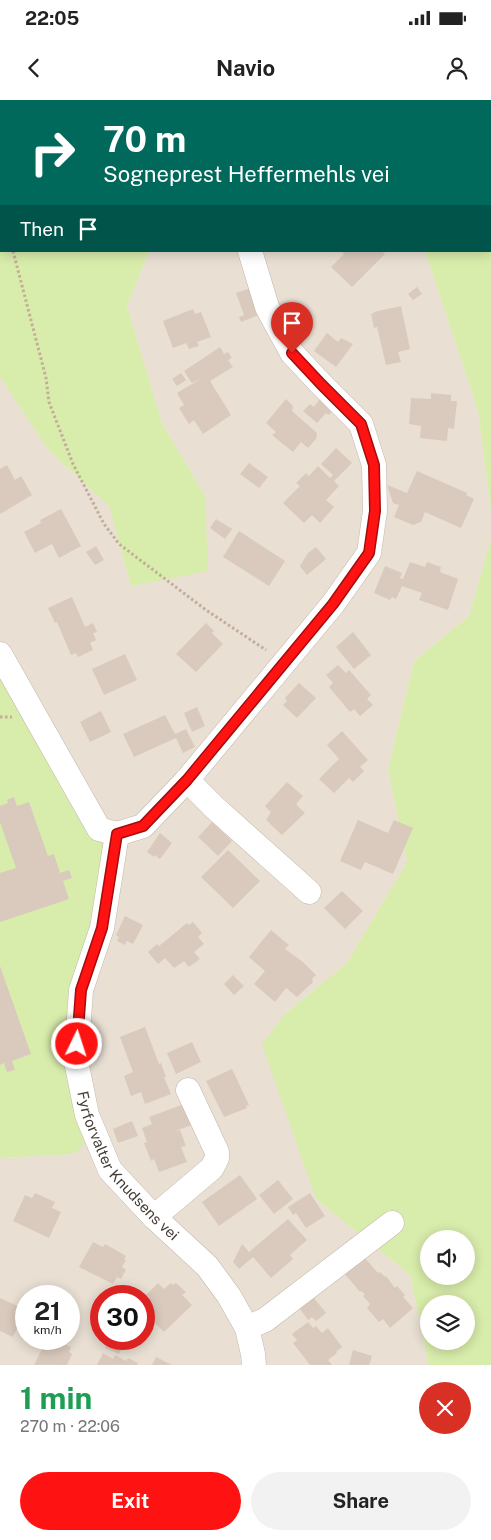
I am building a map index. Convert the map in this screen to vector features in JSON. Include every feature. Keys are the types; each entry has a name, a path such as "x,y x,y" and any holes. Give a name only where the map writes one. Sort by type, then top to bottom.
{"street":[{"path":"0,654 99,828 117,834 143,826 187,780 333,604 369,553 375,511 374,465 361,424 292,353 267,307 250,252"},
{"path":"187,780 215,808 308,892"},
{"name":"Fyrforvalter Knudsens vei","path":"117,834 102,928 81,990 76,1061 87,1115 110,1170 154,1217 206,1266 229,1296 247,1328 254,1354 254,1365"},
{"path":"154,1217 212,1168 217,1158 217,1152 188,1090"},
{"path":"247,1328 265,1320 392,1222"}],"path":[{"path":"13,252 46,378 49,402 73,464 104,524 119,544 206,610 284,661"}],"shaded area":[{"path":"149,252 425,252 478,411 491,511 491,539 469,616 414,661 388,769 407,862 346,964 286,1013 316,1199 410,1275 420,1322 420,1350 426,1350 429,1365 0,1365 0,1158 74,1154 0,668 0,377 48,450 109,506 131,586 205,496 162,423 127,306"}],"green space":[{"path":"0,252 149,252 127,306 162,423 205,496 208,571 131,586 109,506 48,450 0,377"},
{"path":"425,252 491,252 491,511 478,411"},
{"path":"491,539 491,1365 429,1365 426,1350 475,1350 475,1295 420,1295 420,1322 410,1275 316,1199 262,1044 286,1013 346,964 407,862 388,769 414,661 469,616"},
{"path":"0,668 124,868 106,900 77,1067 101,1125 74,1154 0,1158"}],"building":[{"path":"343,252 383,252 385,254 352,287 331,267 344,254"},
{"path":"417,287 422,294 413,300 408,294"},
{"path":"251,288 261,314 241,322 239,317 244,315 236,293"},
{"path":"401,306 410,349 398,352 401,362 386,365 377,327 374,328 371,314"},
{"path":"193,309 195,314 201,312 211,337 197,342 199,346 189,349 186,343 173,348 163,321"},
{"path":"327,333 338,342 341,338 353,344 336,367 314,351"},
{"path":"220,347 224,354 228,352 232,358 228,360 233,367 210,381 231,415 203,434 194,420 189,424 179,408 184,405 177,393 202,378 192,383 184,371"},
{"path":"181,373 186,380 177,386 172,379"},
{"path":"431,393 451,395 451,401 457,401 454,429 448,428 447,441 420,438 421,426 409,424 411,398 431,399"},
{"path":"322,396 336,408 329,415 326,413 317,423 303,411 310,404 314,407"},
{"path":"286,399 293,406 292,411 317,433 316,439 308,448 301,442 293,452 272,435 276,432 266,423"},
{"path":"336,448 352,463 334,481 339,486 326,500 334,507 320,523 312,515 304,523 283,503 300,486 296,483 306,473 309,476 318,466 330,478 333,475 321,464"},
{"path":"249,463 268,477 259,488 240,474"},
{"path":"7,465 15,480 21,476 32,495 0,514 0,469"},
{"path":"417,471 467,493 466,495 474,499 461,528 425,512 421,522 413,525 394,517 399,505 393,503 387,485 407,493"},
{"path":"61,509 81,546 59,558 52,544 35,553 24,532 41,523 40,520"},
{"path":"216,519 232,529 225,539 210,528"},
{"path":"239,531 285,561 269,586 223,557"},
{"path":"96,546 104,560 95,565 86,552"},
{"path":"316,547 326,559 307,575 300,566 308,553"},
{"path":"410,562 425,567 427,562 441,567 440,572 458,579 448,610 419,600 422,593 402,586 396,599 392,597 390,600 374,593 385,566 402,573 400,578 403,579"},
{"path":"72,597 85,627 93,623 97,632 93,633 96,640 90,643 93,650 78,657 76,653 71,655 57,622 55,623 48,608"},
{"path":"206,623 214,631 212,633 223,644 196,672 176,654"},
{"path":"353,632 371,655 354,669 336,647"},
{"path":"125,654 137,680 104,695 92,669"},
{"path":"338,665 346,673 349,670 371,695 367,699 373,705 360,716 354,709 350,712 329,687 333,683 326,675"},
{"path":"299,683 316,698 297,718 283,705 287,701 285,698"},
{"path":"197,707 205,726 192,732 184,713"},
{"path":"101,711 111,732 90,742 80,722"},
{"path":"165,715 175,734 186,729 195,747 183,753 176,738 134,757 123,734"},
{"path":"342,731 368,760 360,767 364,771 353,782 349,778 334,793 319,779 339,759 327,745"},
{"path":"287,782 303,796 296,804 305,813 282,835 266,820 271,812 265,806"},
{"path":"14,797 17,806 29,802 48,856 54,854 60,873 69,870 72,878 63,881 69,899 0,922 0,873 16,868 0,822 0,806 8,803 7,800"},
{"path":"358,820 388,833 394,820 413,828 393,874 365,862 361,870 340,861"},
{"path":"212,822 232,841 218,856 198,837"},
{"path":"160,833 172,843 160,859 147,852"},
{"path":"228,850 260,881 233,908 201,877"},
{"path":"342,891 363,911 345,929 324,908"},
{"path":"125,916 143,925 133,944 127,941 125,945 117,941 119,937 116,935"},
{"path":"193,922 202,933 198,937 204,944 194,952 200,959 189,967 184,961 174,968 165,958 158,964 148,952 157,944 159,946 187,923 189,925"},
{"path":"271,930 289,945 285,949 303,962 316,975 312,979 313,982 297,997 286,988 275,1002 254,984 265,971 249,957"},
{"path":"0,966 31,1054 12,1061 15,1070 7,1072 4,1063 0,1065"},
{"path":"233,975 244,986 234,995 224,984"},
{"path":"145,1027 159,1064 161,1063 171,1094 145,1104 141,1092 131,1096 124,1076 133,1072 120,1037"},
{"path":"192,1042 201,1062 176,1074 167,1053"},
{"path":"232,1069 249,1105 246,1106 247,1108 224,1117 206,1081"},
{"path":"184,1104 192,1125 172,1132 180,1130 186,1146 181,1147 187,1162 159,1172 154,1159 151,1161 144,1143 147,1142 142,1128 152,1124 149,1117"},
{"path":"132,1121 138,1136 118,1143 113,1129"},
{"path":"240,1175 257,1199 219,1226 202,1202"},
{"path":"278,1180 293,1199 274,1214 259,1195"},
{"path":"35,1193 55,1202 52,1208 61,1212 49,1238 13,1221 25,1195 32,1198"},
{"path":"310,1193 325,1216 306,1228 296,1213 293,1215 288,1207"},
{"path":"288,1219 307,1240 290,1255 293,1259 271,1278 253,1257 239,1269 233,1262 242,1244 249,1252"},
{"path":"93,1242 103,1247 105,1244 126,1256 122,1267 126,1270 121,1279 117,1277 113,1284 79,1267"},
{"path":"364,1257 378,1273 380,1272 386,1276 395,1288 397,1286 405,1295 403,1297 413,1308 390,1328 383,1319 379,1322 367,1308 370,1304 363,1296 365,1294 360,1292 345,1274"},
{"path":"158,1283 164,1289 171,1283 173,1285 176,1283 186,1292 182,1295 192,1305 164,1332 155,1323 155,1286"},
{"path":"311,1294 326,1313 316,1321 312,1317 308,1320 297,1305"},
{"path":"0,1298 15,1305 15,1333 13,1337 0,1331"},
{"path":"308,1322 313,1328 316,1326 322,1333 328,1328 342,1347 328,1360 332,1365 310,1365 293,1343 297,1340 292,1334"},
{"path":"42,1350 70,1350 69,1352 72,1354 67,1365 34,1365"},
{"path":"110,1350 121,1350 119,1354"},
{"path":"353,1350 372,1356 369,1365 349,1365"},
{"path":"103,1353 113,1359 115,1355 126,1361 128,1358 138,1363 137,1365 97,1365"},
{"path":"156,1357 172,1365 152,1365"}],"route":[{"path":"77,1044 81,990 102,928 117,834 143,826 187,780 333,604 369,553 375,511 374,465 361,424 292,353"}]}
